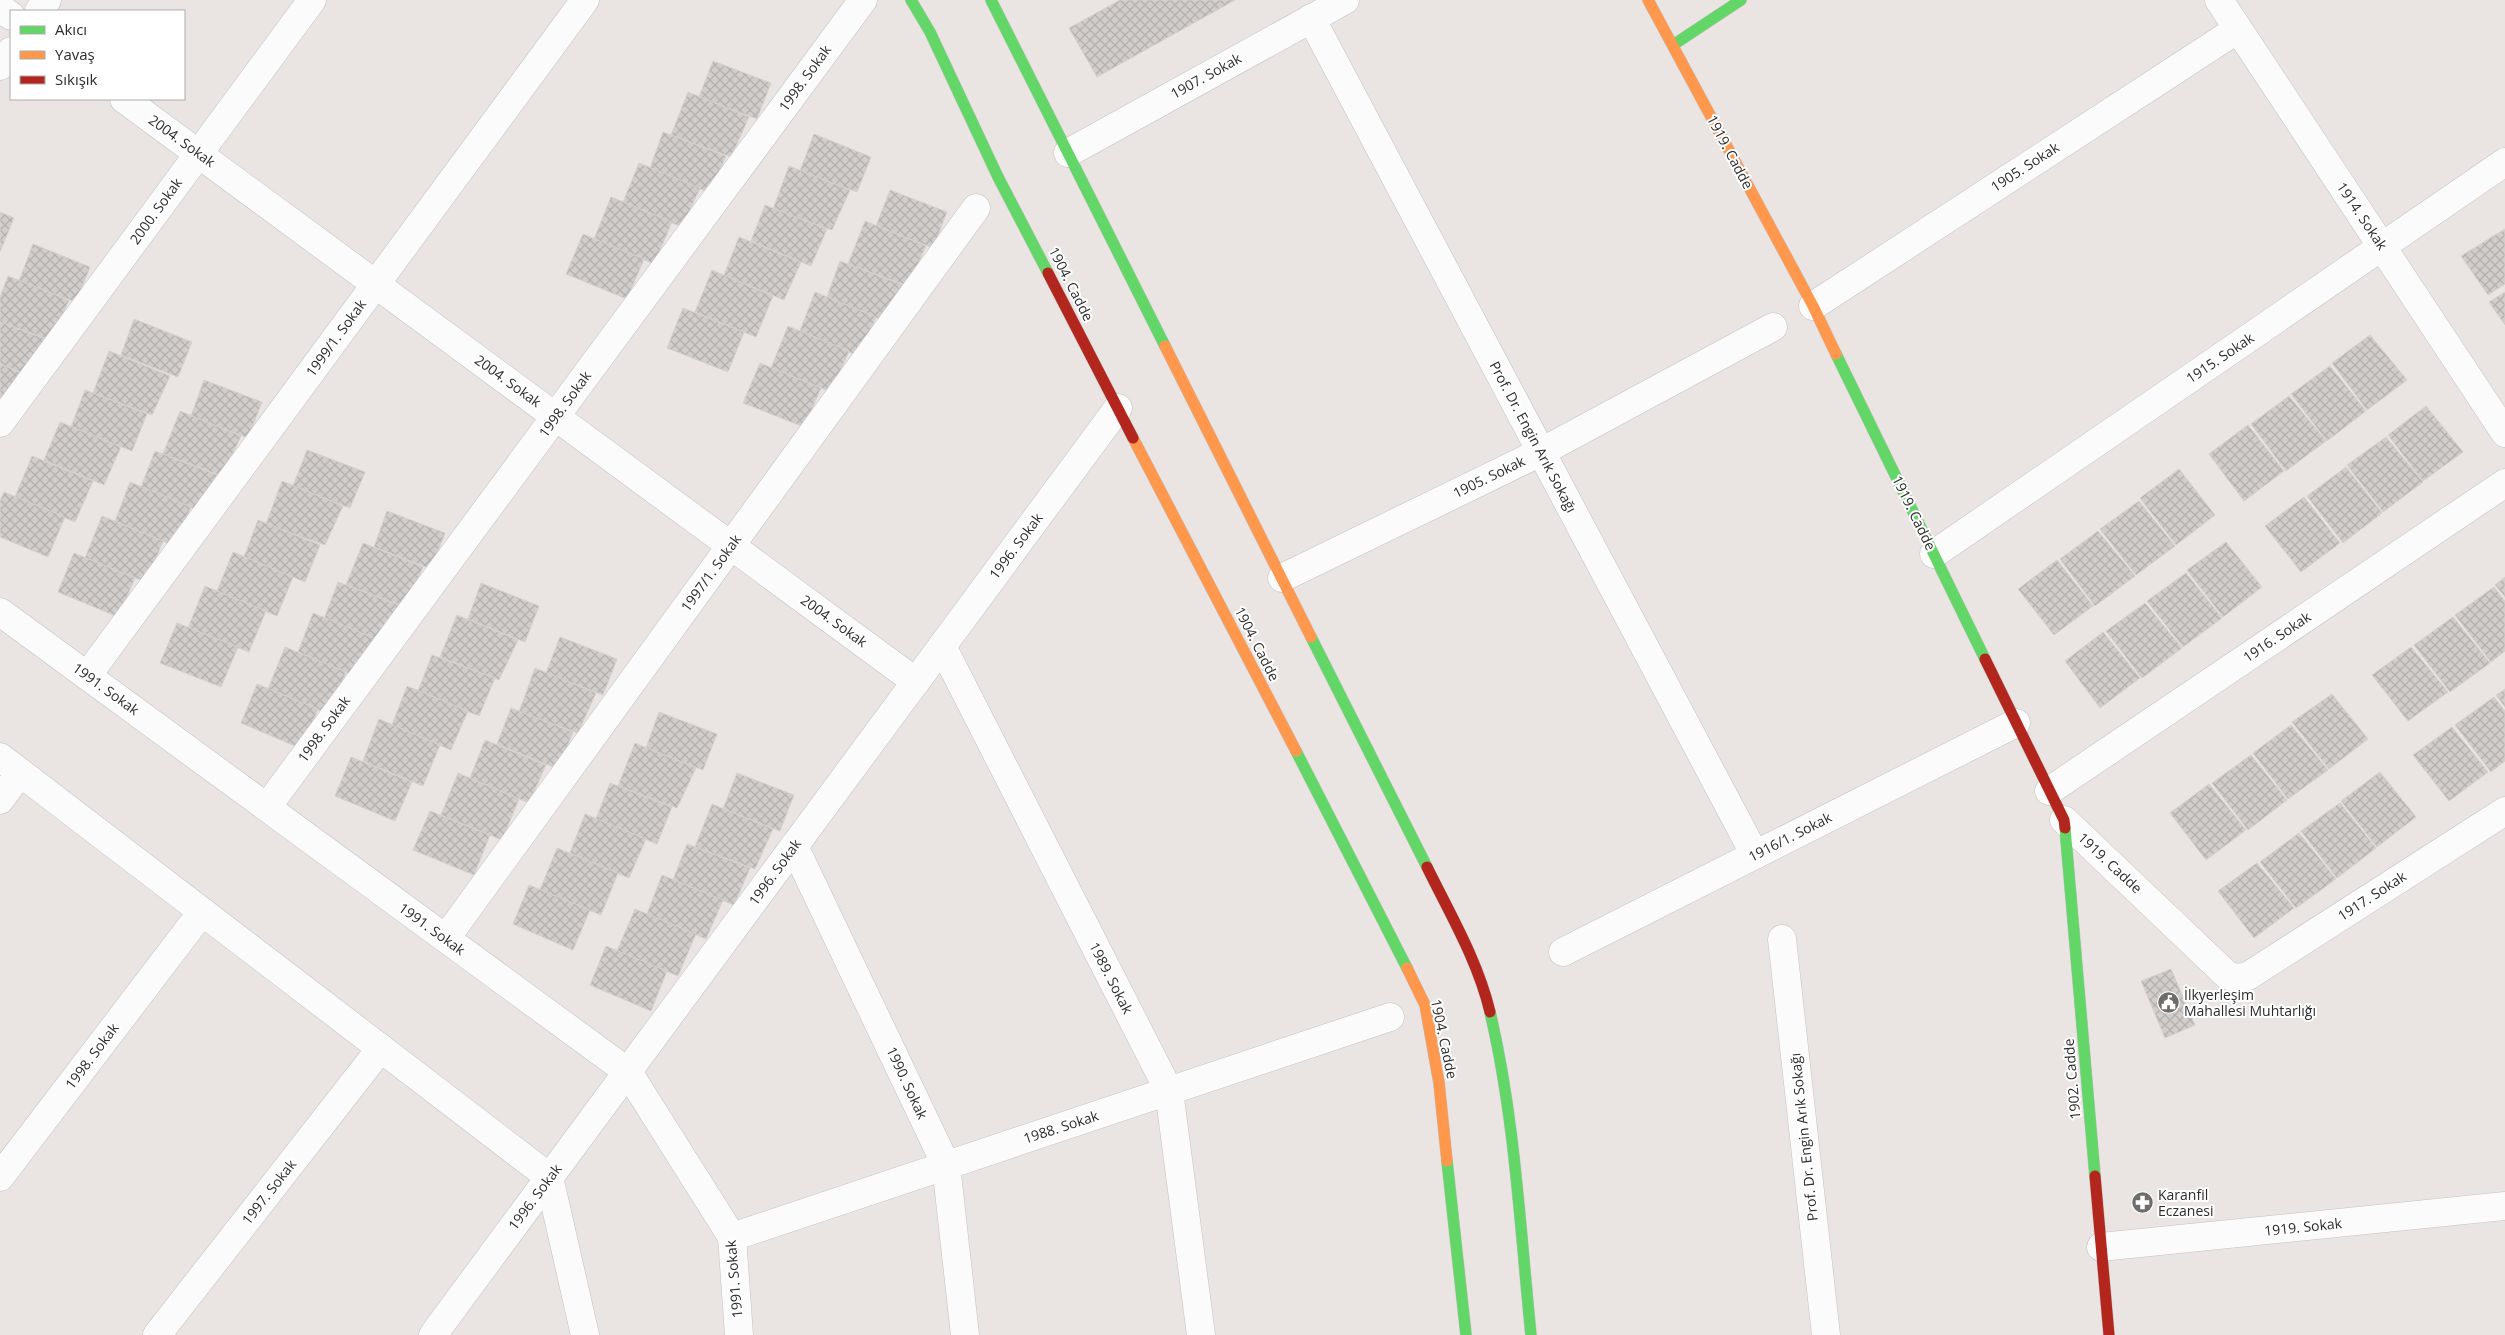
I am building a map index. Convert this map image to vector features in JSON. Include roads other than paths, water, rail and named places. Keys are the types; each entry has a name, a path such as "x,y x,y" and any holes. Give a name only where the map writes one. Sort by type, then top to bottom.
{"main road":[{"name":"1904. Cadde","path":"911,0 930,32 998,177 1384,921 1425,1005 1439,1083 1466,1335"},
{"path":"991,0 1468,951 1485,991 1499,1051 1513,1154 1531,1335"},
{"name":"1919. Cadde","path":"1648,0 1813,306 2064,820"},
{"path":"1673,45 1741,0"},
{"name":"1902. Cadde","path":"2064,820 2109,1335"}],"street":[{"name":"2000. Sokak","path":"0,423 312,0"},
{"name":"1999/1. Sokak","path":"87,676 585,0"},
{"name":"1998. Sokak","path":"267,807 863,0"},
{"name":"1907. Sokak","path":"1068,153 1345,0"},
{"name":"1914. Sokak","path":"2219,0 2505,433"},
{"name":"Prof. Dr. Engin Arık Sokağı","path":"1311,18 1755,855"},
{"name":"1905. Sokak","path":"1813,306 2238,29"},
{"path":"0,66 10,51"},
{"name":"2004. Sokak","path":"125,100 916,682"},
{"name":"1915. Sokak","path":"1934,554 2505,162"},
{"name":"1997/1. Sokak","path":"446,938 976,208"},
{"name":"1905. Sokak","path":"1282,578 1541,452 1773,327"},
{"name":"1996. Sokak","path":"433,1335 1118,408"},
{"name":"1916. Sokak","path":"2050,791 2505,483"},
{"name":"1991. Sokak","path":"0,612 628,1072 732,1237 739,1335"},
{"name":"1989. Sokak","path":"942,646 1169,1092 1201,1335"},
{"name":"1916/1. Sokak","path":"1563,952 2016,723"},
{"path":"0,800 10,765 550,1177 585,1335"},
{"name":"1917. Sokak","path":"2237,978 2248,976 2505,811"},
{"name":"1919. Cadde","path":"2064,820 2227,975 2237,978"},
{"name":"1990. Sokak","path":"794,846 946,1166 964,1335"},
{"name":"1998. Sokak","path":"0,1177 202,912"},
{"name":"Prof. Dr. Engin Arık Sokağı","path":"1782,939 1826,1335"},
{"name":"1988. Sokak","path":"732,1237 1390,1017"},
{"name":"1997. Sokak","path":"158,1335 381,1048"},
{"name":"1919. Sokak","path":"2101,1247 2505,1206"}],"place":[{"name":"İlkyerleşim Mahallesi Muhtarlığı","path":"2168,1003"},
{"name":"Karanfil Eczanesi","path":"2142,1203"}]}
